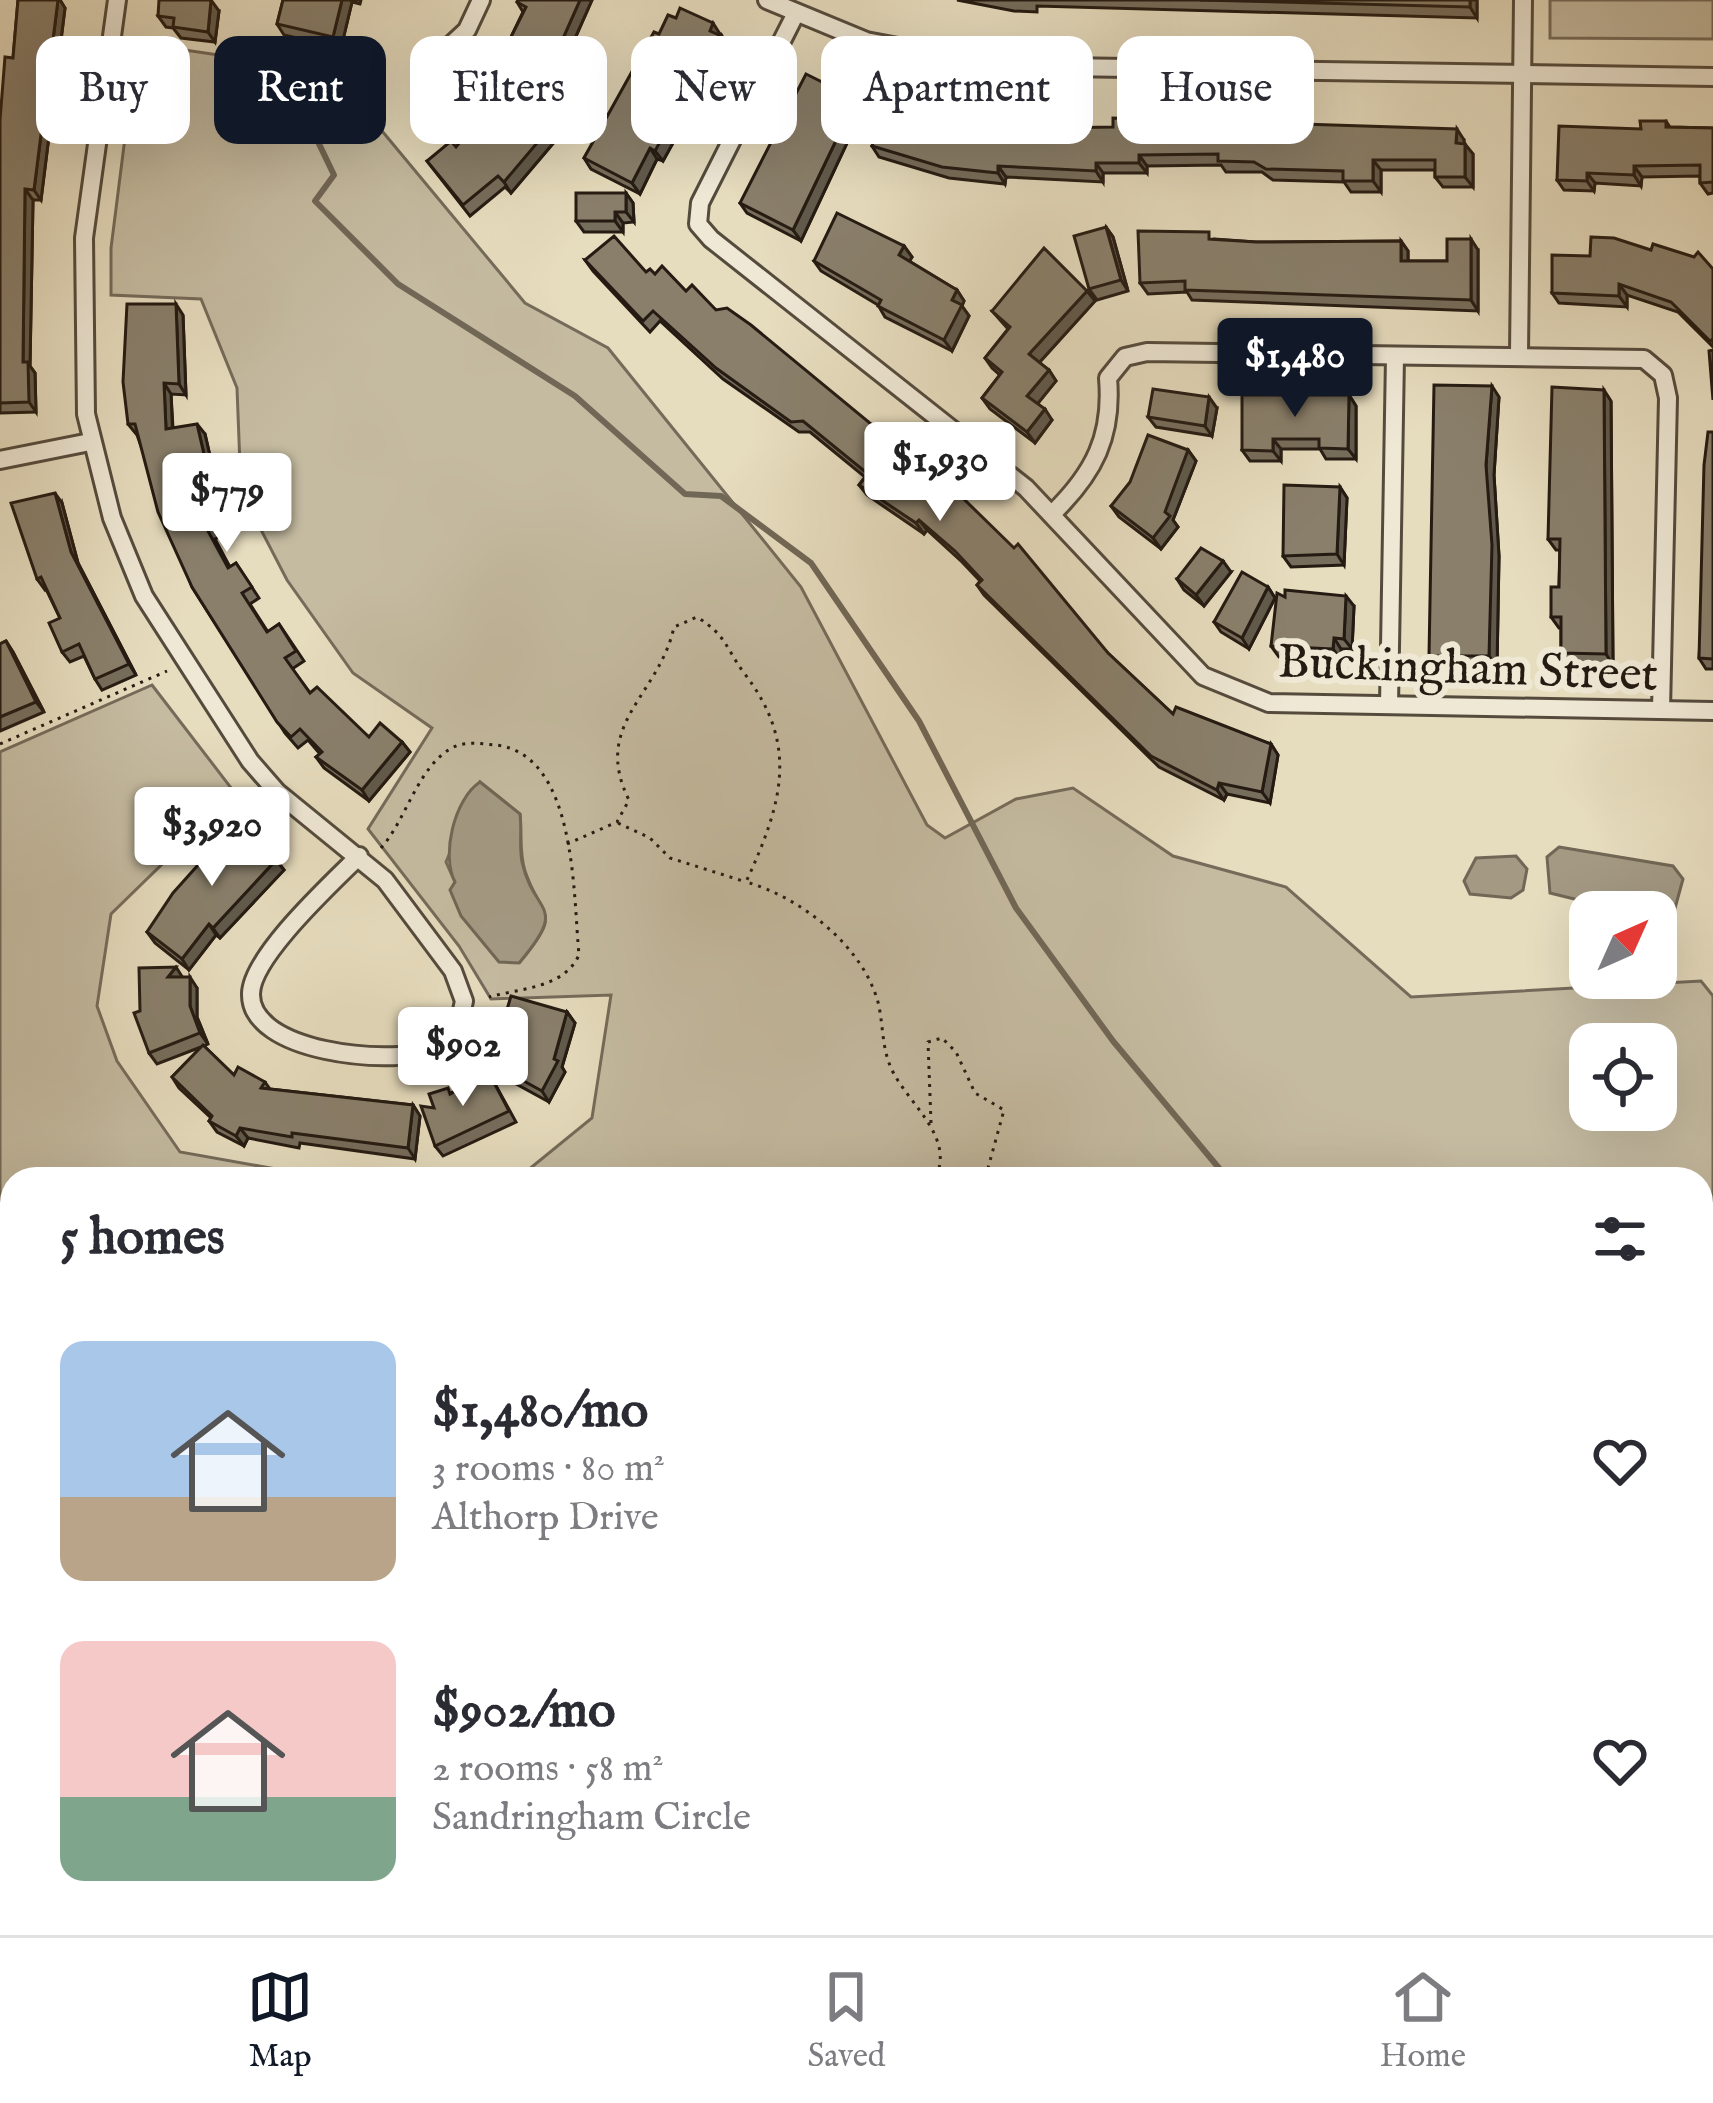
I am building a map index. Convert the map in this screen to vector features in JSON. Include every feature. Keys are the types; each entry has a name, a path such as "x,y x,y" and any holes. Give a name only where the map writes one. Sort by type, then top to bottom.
{"street":[{"path":"117,0 84,238 90,442 129,565 184,662 250,761 277,792 359,856 385,880 453,971 464,1001 458,1029 426,1052 404,1055 286,1042 255,1015 250,994 259,967 359,856"},
{"path":"460,36 481,0"},
{"path":"767,0 888,46 999,66 1713,76"},
{"path":"1519,354 1523,0"},
{"name":"Buckingham Street","path":"796,13 700,203 698,224 711,239 974,444 1053,513 1203,676 1268,704 1713,711"},
{"path":"1053,513 1092,467 1105,442 1111,416 1108,378 1125,356 1147,352 1395,357 1519,354 1643,359 1663,375 1668,398 1661,710"},
{"path":"1389,705 1395,357"},
{"path":"0,460 90,442"}],"path":[{"path":"567,844 617,822 629,800 615,771 620,728 662,663 674,627 697,617 723,633 778,724 783,759 778,788 746,882"},
{"path":"0,744 184,662"},
{"path":"381,848 429,771 450,748 471,743 505,746 538,765 562,806 579,955 571,972 489,997"},
{"path":"617,822 650,838 670,858 769,888 842,940 878,1004 892,1070 931,1124"},
{"path":"941,1167 931,1124 928,1042 942,1039 956,1052 975,1093 1004,1110 988,1167"}],"shaded area":[{"path":"1550,0 1713,0 1713,39 1550,38"},
{"path":"190,51 214,54 214,144 386,144 386,136 525,303 608,348 801,587 927,825 945,838 1016,799 1073,788 1173,856 1286,887 1411,997 1569,988 1569,999 1677,999 1677,982 1701,981 1713,996 1713,1167 532,1167 592,1118 611,995 491,999 459,946 368,829 432,728 353,673 287,580 241,491 237,388 201,299 111,295 111,248 124,144 190,144","holes":["480,782 520,814 521,850 545,924 520,962 451,890 455,882 446,862"]},
{"path":"152,685 235,793 111,914 97,1006 117,1061 180,1152 264,1167 0,1167 0,752"},
{"path":"480,782 520,814 522,862 546,919 519,963 499,962 461,916 450,890 455,882 449,858 452,829 463,801"},
{"path":"1559,847 1673,866 1683,879 1677,901 1677,891 1569,891 1569,898 1550,893 1547,857"},
{"path":"1516,856 1527,869 1523,890 1511,898 1470,894 1464,881 1476,858"}],"building":[{"path":"18,0 58,0 53,36 36,36 36,144 40,144 34,190 25,189 23,362 28,362 29,402 0,403 0,120 5,57 13,58"},
{"path":"159,0 211,0 208,32 173,27 174,18 158,16"},
{"path":"283,0 342,0 333,36 277,24"},
{"path":"580,0 564,36 512,36 526,7 517,2"},
{"path":"1200,0 1470,0 1470,7"},
{"path":"680,8 713,23 710,31 719,35 652,36 659,34 668,15 676,18"},
{"path":"631,73 631,144 659,144 655,151 650,148 632,183 584,158 592,144 607,144 607,117"},
{"path":"806,74 821,82 821,144 834,144 793,230 740,203 770,144 797,144 797,92"},
{"path":"1113,118 1117,118 1117,144 1314,144 1314,124 1457,129 1456,143 1465,144 1465,177 1435,177 1435,160 1373,160 1373,181 1343,181 1343,171 1266,169 1254,162 1218,161 1218,154 1139,155 1139,163 1096,163 1096,171 998,166 998,173 942,167 872,146 1093,144 1093,127 1113,127"},
{"path":"1640,121 1713,128 1713,182 1700,183 1700,165 1634,166 1634,175 1587,173 1587,181 1557,180 1559,126 1641,129"},
{"path":"447,144 536,144 504,182 498,176 463,205 427,161"},
{"path":"576,193 626,193 626,212 615,212 615,221 576,221"},
{"path":"837,213 904,246 899,255 957,290 952,300 962,305 944,340 878,306 881,300 814,261"},
{"path":"1106,227 1121,280 1089,289 1074,236"},
{"path":"1138,231 1209,232 1209,239 1256,242 1401,241 1401,261 1447,261 1447,239 1471,239 1471,300 1185,290 1185,281 1140,283"},
{"path":"614,236 646,272 650,269 655,274 662,266 686,291 692,285 716,310 727,308 928,471 931,467 1014,548 1018,544 1108,653 1173,714 1176,707 1271,744 1262,792 1219,783 1217,790 1151,756 977,585 982,580 955,551 919,520 916,523 859,485 868,474 803,421 791,422 716,368 653,311 643,321 585,260"},
{"path":"1591,237 1614,238 1651,250 1653,244 1694,257 1698,252 1713,269 1713,339 1671,302 1619,284 1619,296 1552,293 1552,255 1590,256"},
{"path":"1044,248 1087,291 1029,354 1049,370 1027,396 1045,409 1027,432 982,398 1002,372 985,358 1010,327 992,311"},
{"path":"127,304 176,304 179,384 164,383 166,429 197,424 212,489 205,491 220,522 207,529 228,568 236,563 252,587 242,593 267,632 279,624 296,651 285,658 310,693 317,687 369,737 380,723 402,742 362,790 316,757 322,752 300,729 291,737 277,722 192,587 158,512 135,424 128,424 123,382"},
{"path":"1713,350 1713,400 1709,351"},
{"path":"1434,385 1492,386 1486,465 1492,545 1489,656 1429,656"},
{"path":"1552,387 1604,390 1606,654 1561,653 1561,617 1551,617 1551,587 1559,587 1560,539 1548,539"},
{"path":"1153,389 1209,397 1205,426 1148,417"},
{"path":"1242,395 1349,395 1348,449 1319,448 1319,439 1273,439 1273,451 1242,450"},
{"path":"1708,432 1713,432 1713,659 1699,658"},
{"path":"1148,435 1188,450 1165,512 1170,516 1153,538 1111,506 1130,482"},
{"path":"1284,485 1340,487 1337,554 1283,556"},
{"path":"55,493 71,552 129,664 95,679 79,644 62,652 49,623 60,618 41,577 37,579 11,503"},
{"path":"1201,548 1223,561 1196,595 1177,579"},
{"path":"1242,572 1268,587 1242,638 1214,622"},
{"path":"1285,590 1346,596 1344,639 1334,638 1333,649 1271,646 1277,593 1285,597"},
{"path":"6,641 36,702 0,717 0,644"},
{"path":"240,818 269,844 265,849 276,860 213,928 209,924 182,959 147,932 173,893"},
{"path":"176,967 168,977 190,977 190,1006 200,1033 149,1053 134,1013 140,1011 139,968"},
{"path":"511,996 567,1012 554,1059 558,1061 542,1091 489,1062 507,1028 502,1026"},
{"path":"203,1045 234,1075 238,1067 265,1082 261,1088 413,1105 408,1148 240,1128 236,1136 209,1121 212,1116 172,1077"},
{"path":"489,1073 509,1111 435,1146 421,1106 434,1108 429,1094 448,1088 450,1094"}],"waterway":[{"path":"319,144 334,175 315,201 398,284 575,396 685,494 721,496 811,563 919,721 1016,908 1113,1041 1218,1167"}]}
